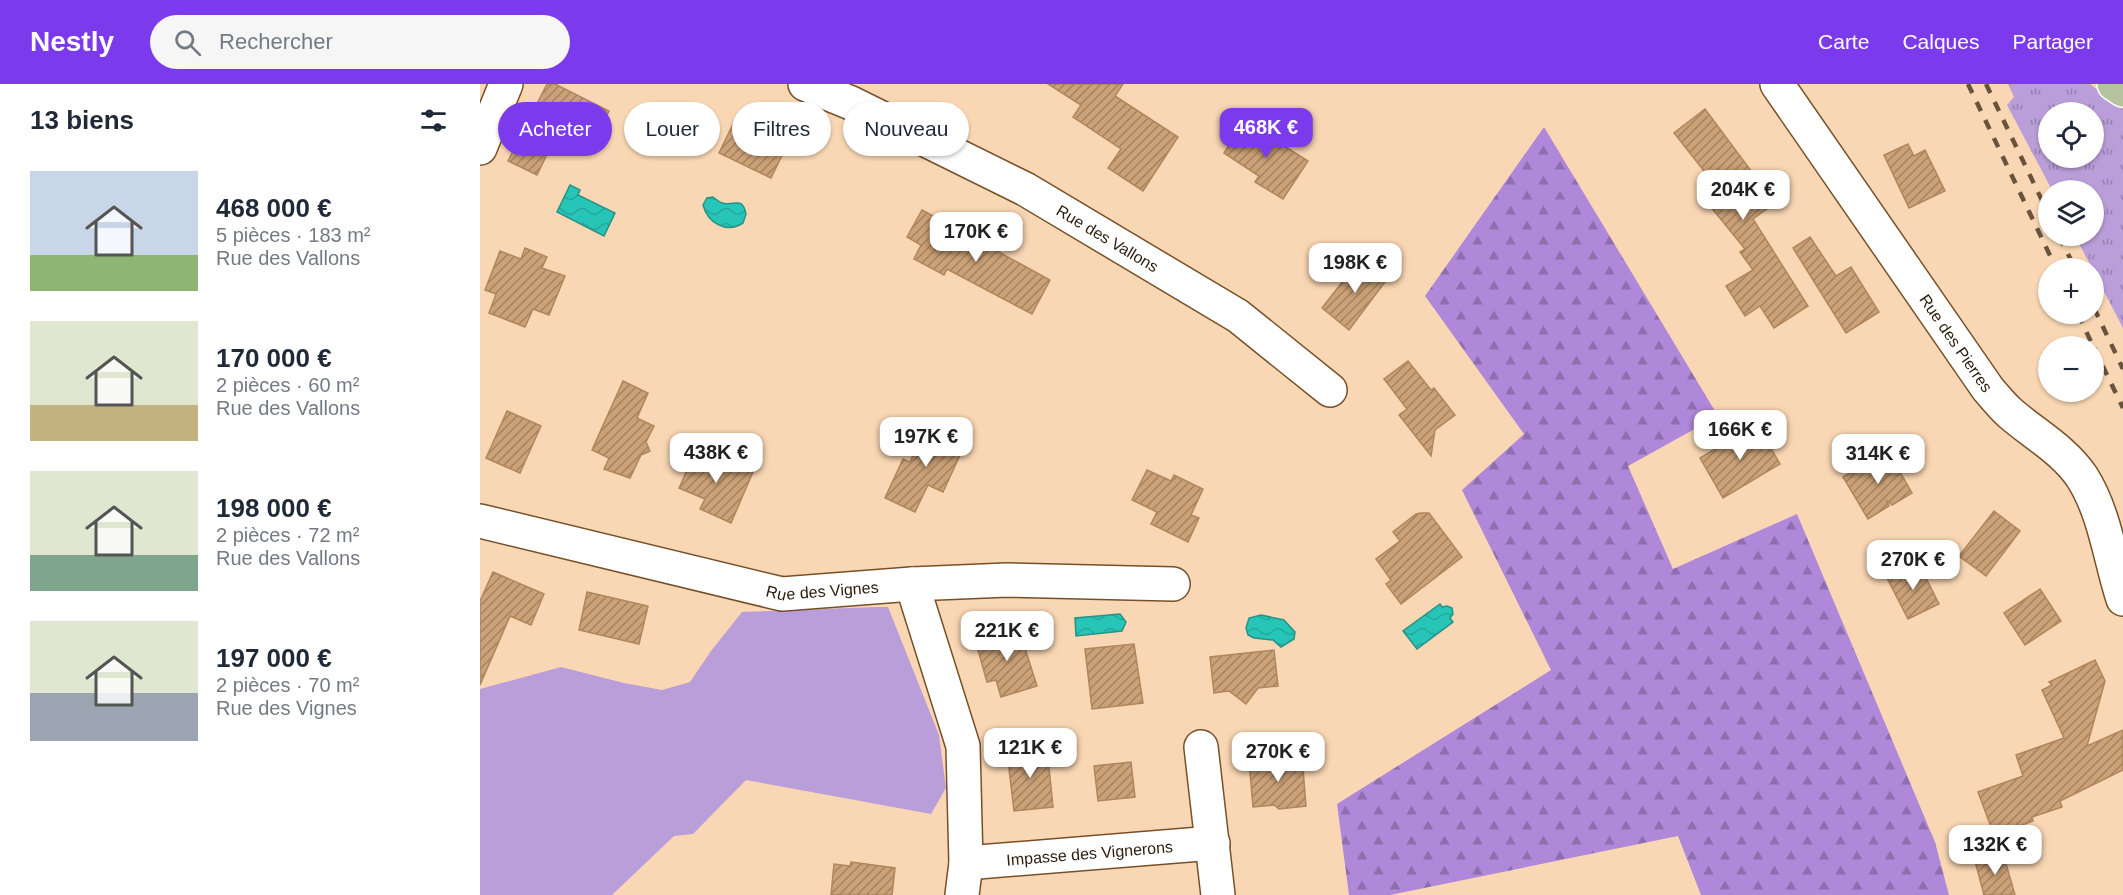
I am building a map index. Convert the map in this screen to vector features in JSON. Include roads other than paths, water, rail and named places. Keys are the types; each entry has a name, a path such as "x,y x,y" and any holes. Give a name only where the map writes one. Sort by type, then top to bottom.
{"main road":[{"path":"2114,84 2123,90"}],"street":[{"path":"480,148 506,84"},
{"name":"Rue des Vallons","path":"805,84 851,103 1025,189 1238,316 1330,390"},
{"name":"Rue des Pierres","path":"1777,84 1988,389 2009,412 2053,445 2082,477 2100,515 2123,598"},
{"name":"Rue des Vignes","path":"480,521 782,594 912,584 1007,580 1173,584"},
{"path":"912,584 963,746 964,879"},
{"path":"1201,747 1218,895"},
{"name":"Impasse des Vignerons","path":"964,879 1213,843"}],"water":[{"path":"570,185 580,190 578,195 615,213 604,236 557,212"},
{"path":"713,197 726,204 740,203 746,214 743,223 724,227 713,222 703,205 707,198"},
{"path":"1440,604 1442,607 1452,608 1453,614 1450,618 1453,622 1417,649 1403,631"},
{"path":"1120,614 1126,622 1122,631 1076,636 1075,618"},
{"path":"1261,615 1284,620 1295,632 1294,639 1281,647 1273,640 1248,635 1246,628 1249,618"}],"railway":[{"path":"1968,84 2051,258"},
{"path":"1986,84 2038,192"},
{"path":"2064,246 2070,258"},
{"path":"2083,324 2088,336"},
{"path":"2102,324 2123,369"},
{"path":"2104,369 2123,408"}]}
